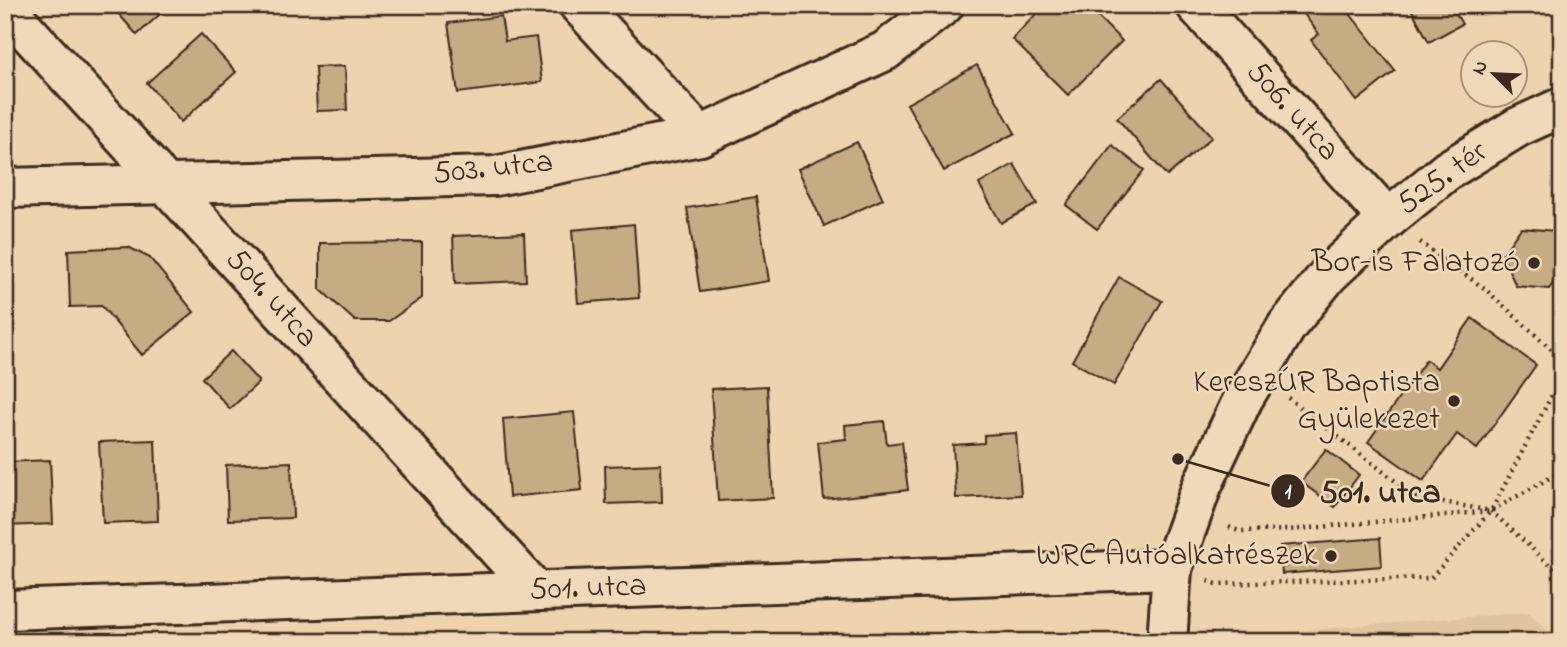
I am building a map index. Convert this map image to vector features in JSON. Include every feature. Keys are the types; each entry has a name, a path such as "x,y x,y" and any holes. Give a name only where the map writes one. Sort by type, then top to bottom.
{"street":[{"path":"579,5 700,136"},
{"name":"503. utca","path":"5,188 495,176 700,136 885,51 944,5"},
{"name":"506. utca","path":"1196,5 1388,219"},
{"name":"504. utca","path":"5,7 536,591"},
{"name":"525. tér","path":"1167,642 1172,569 1202,486 1242,399 1287,326 1328,275 1388,219 1448,170 1518,127 1562,107"},
{"name":"501. utca","path":"5,610 1172,569"}],"path":[{"path":"1388,219 1485,289 1562,359"},
{"path":"1257,374 1416,497 1492,511 1562,576"},
{"path":"1172,569 1217,584 1431,578 1492,511 1562,376"},
{"path":"1192,514 1239,531 1289,530 1492,511 1562,471"}],"shaded area":[{"path":"1529,612 1558,642 1231,642 1230,636"}],"building":[{"path":"111,5 170,5 137,35"},
{"path":"823,5 839,5 830,13"},
{"path":"1045,5 1086,5 1122,41 1068,95 1012,39"},
{"path":"1297,5 1353,5 1347,10 1395,71 1357,101 1311,40 1319,34"},
{"path":"1409,5 1451,5 1462,24 1429,42"},
{"path":"501,16 505,41 536,37 542,82 458,93 448,23"},
{"path":"201,34 236,72 181,122 147,83"},
{"path":"977,65 1015,133 944,171 907,104"},
{"path":"345,66 347,110 317,111 315,67"},
{"path":"1161,79 1212,137 1167,176 1117,118"},
{"path":"857,142 883,199 824,226 798,169"},
{"path":"1112,145 1144,170 1097,229 1066,205"},
{"path":"1014,164 1037,204 1001,223 979,184"},
{"path":"756,197 769,281 700,292 687,208"},
{"path":"634,224 639,298 578,303 572,230"},
{"name":"Bor-is Falatozó","path":"1521,228 1555,231 1562,246 1562,271 1549,289 1516,286 1502,255"},
{"path":"524,233 526,281 455,284 453,236"},
{"path":"422,242 422,298 389,321 355,321 320,289 320,243"},
{"path":"128,247 150,258 194,312 142,355 102,306 70,307 68,250"},
{"path":"5,260 9,330 5,330"},
{"path":"1119,277 1162,301 1114,385 1072,361"},
{"name":"KereszÚR Baptista Gyülekezet","path":"1472,318 1536,365 1477,449 1457,434 1423,481 1368,442 1426,360 1437,368"},
{"path":"231,351 259,382 230,409 202,378"},
{"path":"767,386 773,498 718,501 711,389"},
{"path":"574,412 582,490 509,497 503,419"},
{"path":"884,421 887,444 902,442 908,490 824,499 818,442 846,439 845,425"},
{"path":"1016,433 1021,495 956,498 953,445 984,443 984,435"},
{"path":"155,440 158,521 103,523 99,442"},
{"path":"1326,449 1359,475 1335,507 1301,482"},
{"path":"50,460 53,524 5,526 5,462"},
{"path":"291,462 293,518 228,520 226,465"},
{"path":"661,464 662,502 606,504 605,466"},
{"name":"WRC Autóalkatrészek","path":"1380,538 1382,566 1282,574 1280,546"}],"place":[{"name":"Bor-is Falatozó","path":"1534,263"},
{"name":"KereszÚR Baptista Gyülekezet","path":"1454,401"},
{"name":"501. utca","path":"1178,459"},
{"name":"WRC Autóalkatrészek","path":"1331,556"}]}
